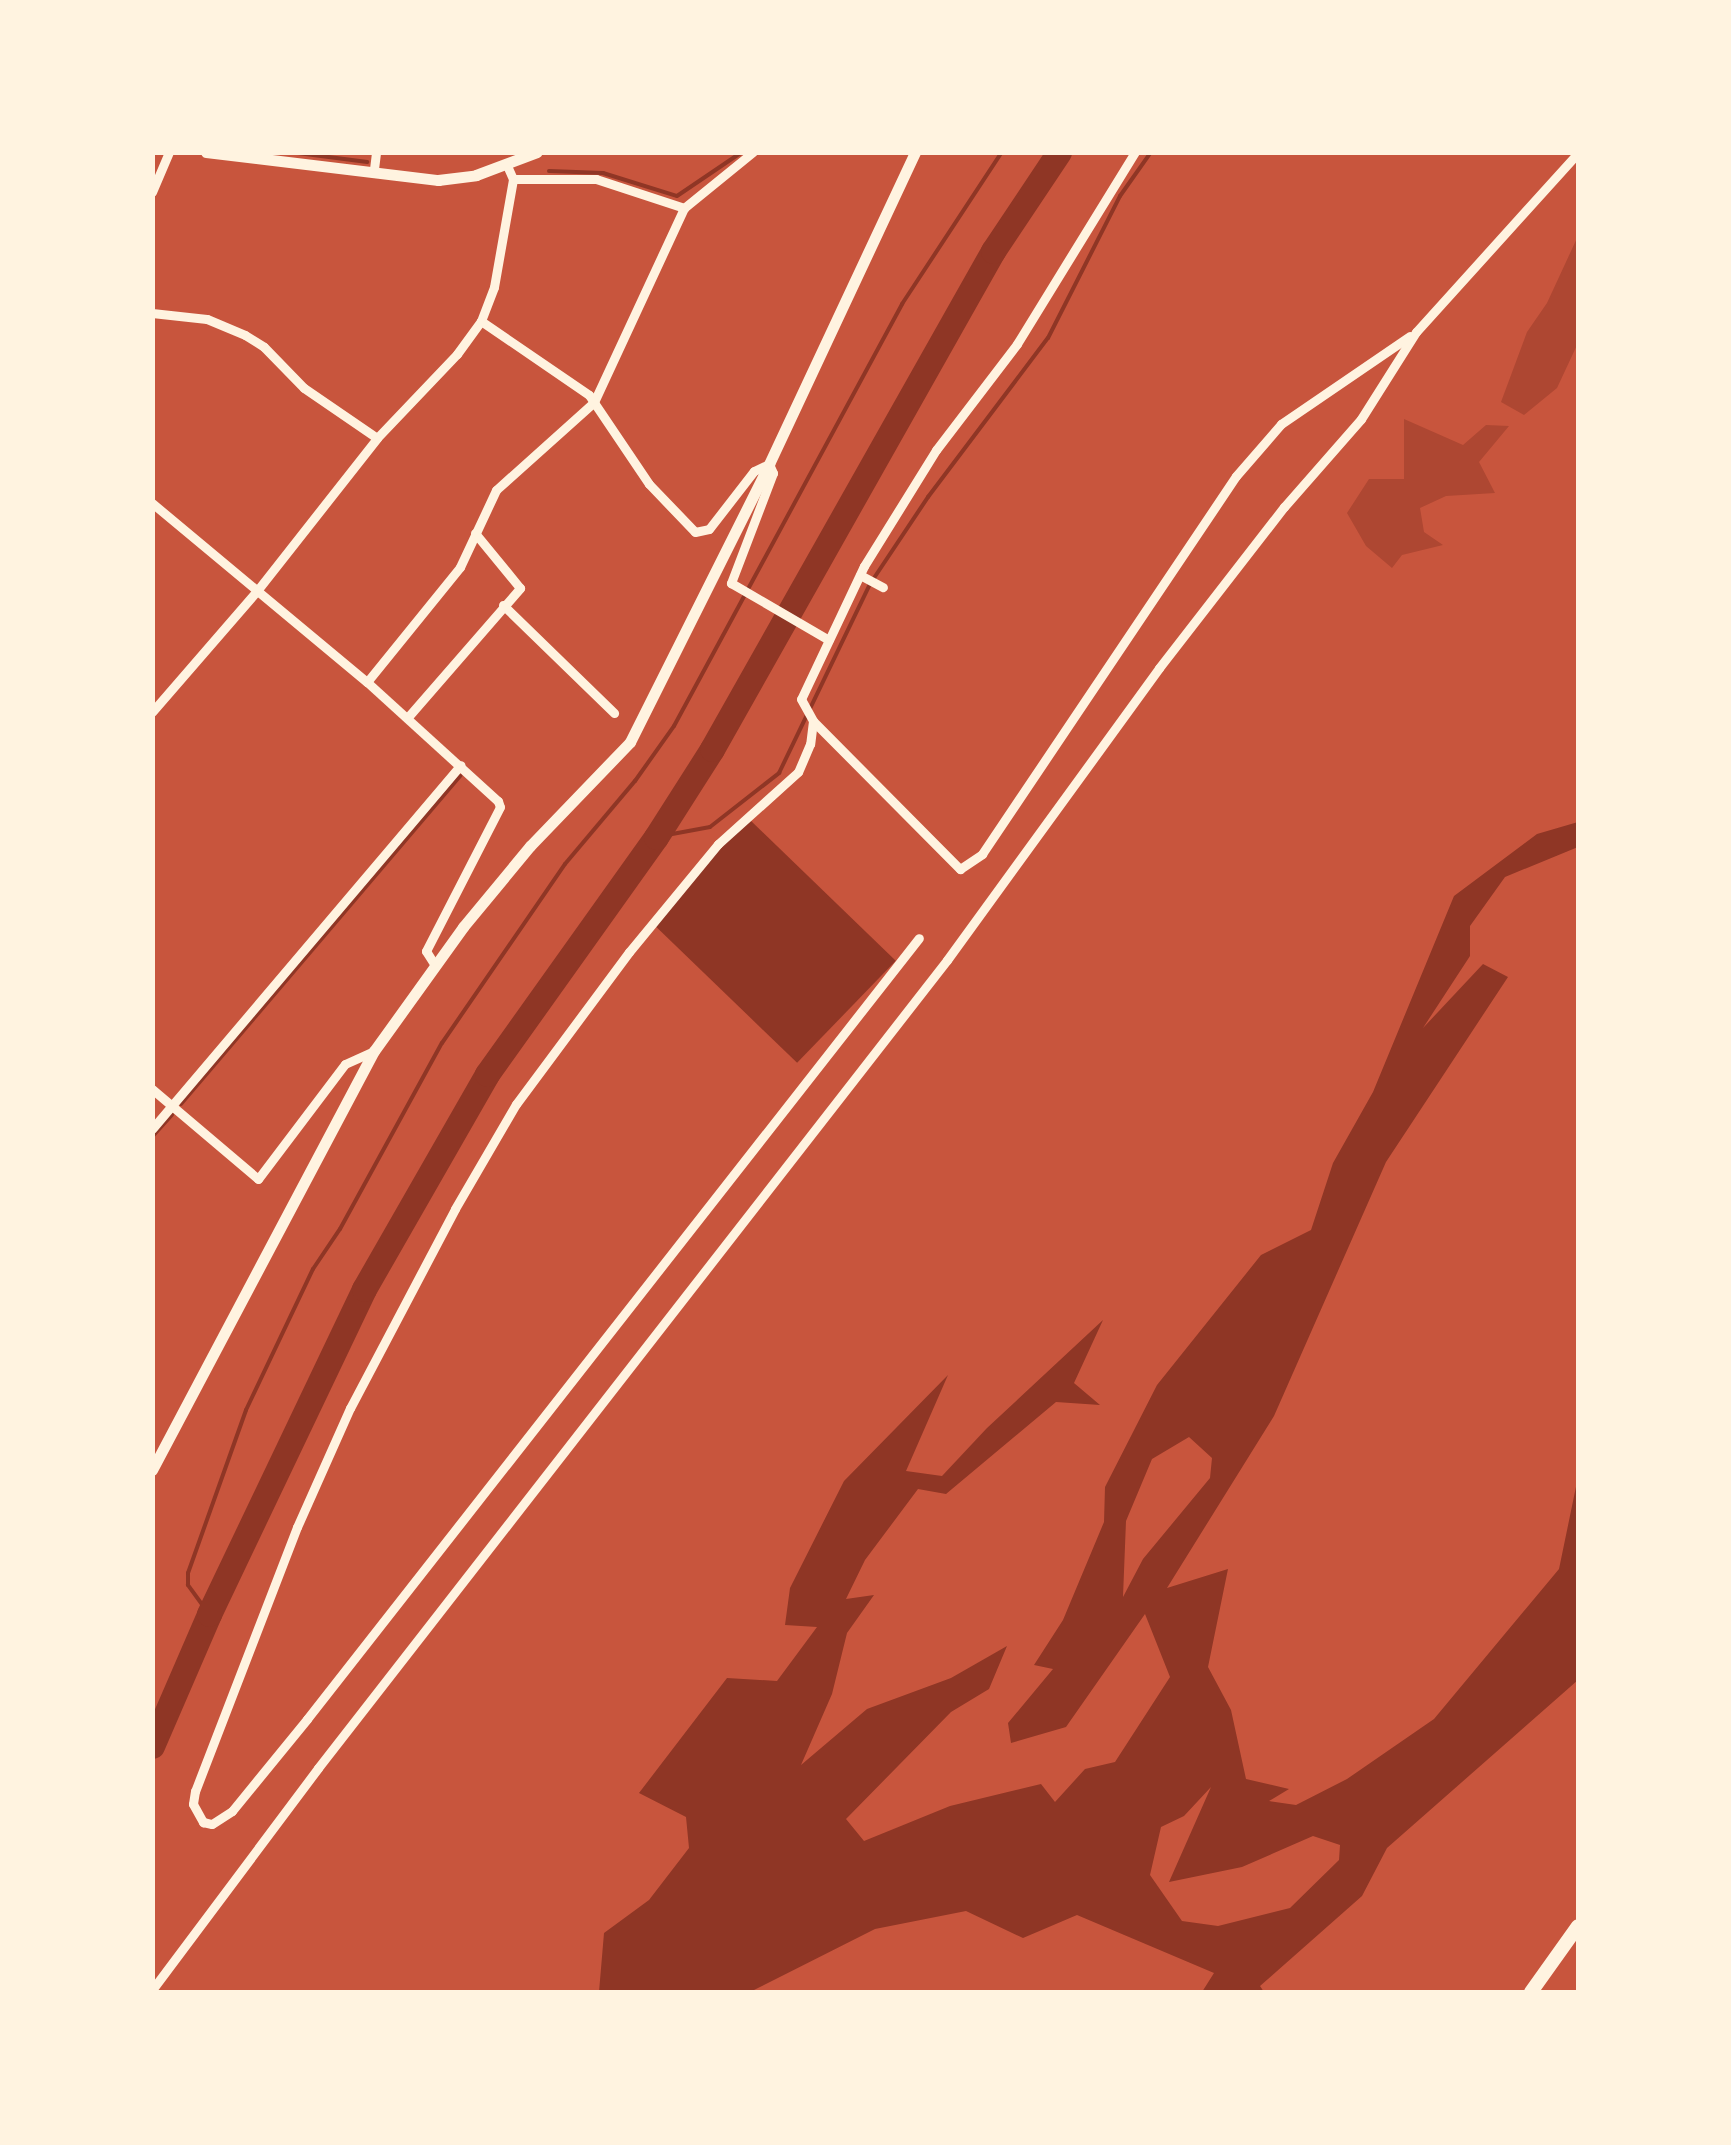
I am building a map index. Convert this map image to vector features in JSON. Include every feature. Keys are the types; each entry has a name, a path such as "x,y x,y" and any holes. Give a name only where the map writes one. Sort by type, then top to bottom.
{"highway":[{"path":"1531,1992 1578,1926"}],"main road":[{"path":"206,152 374,169 438,180 476,175 538,152"},
{"path":"152,1470 374,1051 434,964 530,846 630,742 769,464 915,152"}],"street":[{"path":"152,192 169,152"},
{"path":"374,169 376,152"},
{"path":"367,682 432,607 460,567 506,478 594,402 684,208 752,152"},
{"path":"1136,152 1018,344 936,450 872,581 828,640 801,699 812,721 960,869 982,854 1236,476 1281,424 1416,332"},
{"path":"152,1990 376,1692 1006,882 1158,668 1284,508 1361,419 1416,332 1578,153"},
{"path":"152,712 256,592 377,438 458,354 480,321 494,288 513,179 506,163"},
{"path":"513,179 596,179 684,208"},
{"path":"152,314 207,319 245,335 264,346 304,388 377,438"},
{"path":"480,321 576,384 594,402 649,484 695,532 709,529 754,472 769,464 773,473 731,582 828,640"},
{"path":"152,504 408,717 500,806 426,951 434,964"},
{"path":"408,717 520,588 475,533"},
{"path":"503,606 614,713"},
{"path":"812,721 798,772 718,844 629,952 516,1104 455,1208 350,1408 297,1527 195,1791 193,1804 203,1822 221,1821 270,1765 919,938"},
{"path":"152,1129 461,765"},
{"path":"152,1089 258,1179 345,1064 374,1051"}],"shaded area":[{"path":"1578,236 1578,343 1557,388 1524,415 1501,402 1527,332 1547,303"},
{"path":"1404,419 1463,445 1486,425 1509,426 1479,462 1495,493 1446,496 1420,508 1424,532 1443,545 1402,555 1392,568 1366,546 1347,513 1369,479 1404,479"},
{"path":"749,819 896,961 797,1063 650,921"},
{"path":"1578,822 1578,847 1505,877 1470,926 1470,956 1423,1028 1483,964 1508,977 1386,1162 1274,1416 1167,1588 1228,1569 1208,1667 1231,1710 1246,1779 1289,1789 1269,1801 1296,1805 1347,1779 1434,1719 1559,1569 1578,1477 1578,1680 1387,1848 1362,1896 1260,1986 1264,1992 1202,1992 1214,1973 1077,1915 1023,1938 966,1911 875,1929 750,1992 599,1992 604,1933 649,1900 689,1848 686,1817 639,1793 727,1678 777,1681 817,1627 785,1625 790,1588 844,1481 948,1375 906,1471 942,1476 987,1428 1103,1320 1074,1383 1100,1405 1056,1402 946,1494 918,1489 865,1560 846,1599 874,1595 847,1633 832,1694 801,1765 867,1709 951,1678 1007,1646 989,1689 951,1712 846,1819 864,1841 950,1806 1041,1784 1055,1802 1085,1769 1115,1762 1170,1677 1145,1614 1066,1727 1011,1743 1008,1723 1053,1669 1034,1665 1063,1620 1104,1522 1105,1487 1157,1385 1261,1255 1311,1230 1333,1163 1373,1092 1454,896 1537,834","holes":["1189,1437 1212,1458 1210,1478 1143,1559 1123,1597 1126,1521 1152,1459","1211,1787 1169,1882 1242,1867 1313,1836 1340,1845 1339,1860 1290,1908 1218,1926 1182,1921 1150,1875 1161,1827 1184,1816"]}],"waterway":[{"path":"290,152 367,162"},
{"path":"549,171 603,173 677,196 742,152"},
{"path":"209,1614 188,1585 188,1573 246,1410 313,1269 340,1229 442,1043 565,864 635,781 674,726 902,304 1002,152"},
{"path":"152,1746 209,1614 364,1289 487,1074 656,837 712,749 993,251 1059,152"},
{"path":"656,837 710,827 779,773 870,584 928,497 1048,338 1120,196 1151,152"},
{"path":"181,1104 460,776"},
{"path":"152,1137 172,1115"}]}
